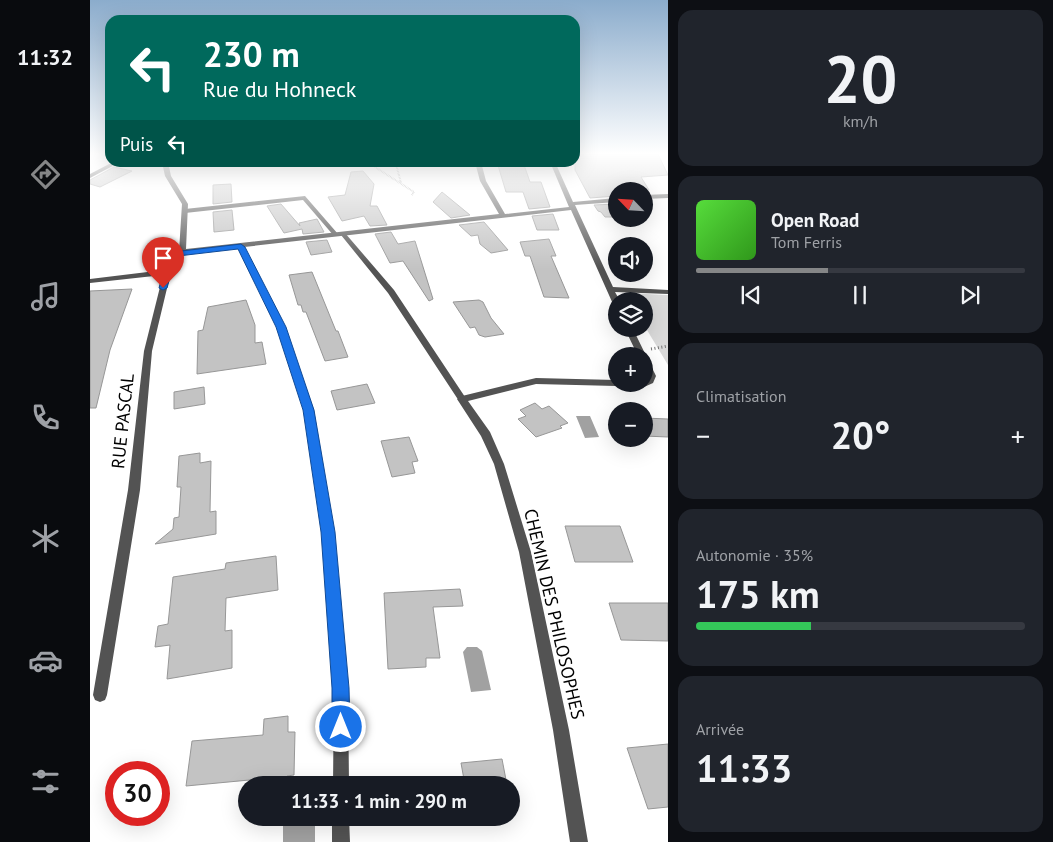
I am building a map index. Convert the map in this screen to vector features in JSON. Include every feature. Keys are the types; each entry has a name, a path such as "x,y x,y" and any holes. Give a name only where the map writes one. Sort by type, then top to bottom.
{"street":[{"path":"177,191 185,204 182,252 241,247 503,216 608,201"},
{"path":"489,191 503,216"},
{"path":"565,191 611,292"},
{"path":"653,197 668,196"},
{"name":"CHEMIN DES PHILOSOPHES","path":"185,211 304,198 340,234 391,292 486,435 499,464 525,552 561,730 579,842"},
{"path":"241,247 281,327 309,410 328,532 341,688 341,776"},
{"name":"RUE PASCAL","path":"100,695 134,490 148,351 171,258 182,252"},
{"path":"90,281 167,272"},
{"path":"610,289 668,292"},
{"path":"462,399 536,381 608,383"},
{"path":"341,826 341,842"}],"path":[{"path":"412,196 413,191"}],"shaded area":[{"path":"653,294 668,295 668,365 651,337 653,337"},
{"path":"576,416 590,416 599,437 585,438"},
{"path":"467,647 477,647 482,651 491,690 471,692 463,652"},
{"path":"283,826 315,826 315,842 283,842"}],"building":[{"path":"213,191 231,191 232,202 213,204"},
{"path":"346,191 373,191 370,206 377,206 387,225 370,226 364,216 342,221 328,197 345,195"},
{"path":"544,191 550,207 529,209 523,192 506,192"},
{"path":"586,191 608,191 608,197 590,198"},
{"path":"442,192 470,215 451,218 433,202"},
{"path":"281,204 300,226 299,223 317,219 324,232 303,234 302,229 284,233 267,206"},
{"path":"608,204 608,217 605,217 598,211 594,205"},
{"path":"232,210 234,230 214,232 213,212"},
{"path":"553,214 559,230 537,230 532,216"},
{"path":"484,222 508,250 491,253 480,244 478,235 471,236 459,225"},
{"path":"391,232 398,244 415,241 433,299 429,301 403,261 390,263 375,234"},
{"path":"549,239 556,256 551,256 569,298 544,297 530,256 525,256 520,242"},
{"path":"327,240 332,252 311,255 306,242"},
{"path":"312,272 348,357 325,361 306,312 303,312 301,305 298,305 289,275"},
{"path":"132,289 110,350 96,408 90,408 90,291"},
{"path":"246,300 255,325 255,343 262,342 266,364 197,374 198,331 203,330 208,307"},
{"path":"479,300 483,302 491,318 504,334 485,337 479,335 475,327 470,328 453,302"},
{"path":"367,384 375,403 337,410 331,391"},
{"path":"204,387 205,404 174,409 174,392"},
{"path":"535,403 542,409 549,406 568,423 560,426 562,428 536,437 518,419 526,416 520,410"},
{"path":"653,418 668,419 668,437 653,436"},
{"path":"409,437 418,461 412,462 415,473 392,477 381,441"},
{"path":"200,453 200,463 211,461 210,512 216,511 216,534 155,544 173,529 174,518 179,517 181,487 177,487 179,456"},
{"path":"565,526 620,526 633,562 575,562"},
{"path":"276,556 278,590 226,598 225,631 232,630 232,668 167,679 170,645 155,647 158,626 168,624 173,577 225,569 226,563"},
{"path":"460,589 463,606 433,607 440,658 426,658 426,667 388,669 384,593"},
{"path":"609,603 668,603 668,641 621,640"},
{"path":"288,716 288,732 295,732 294,775 238,776 238,781 186,786 192,741 263,735 264,719"},
{"path":"668,744 668,807 648,809 627,748"},
{"path":"502,759 505,776 463,776 461,763"}],"route":[{"path":"163,288 171,258 176,254 241,247 281,327 309,410 328,532 341,688 341,727"}]}
